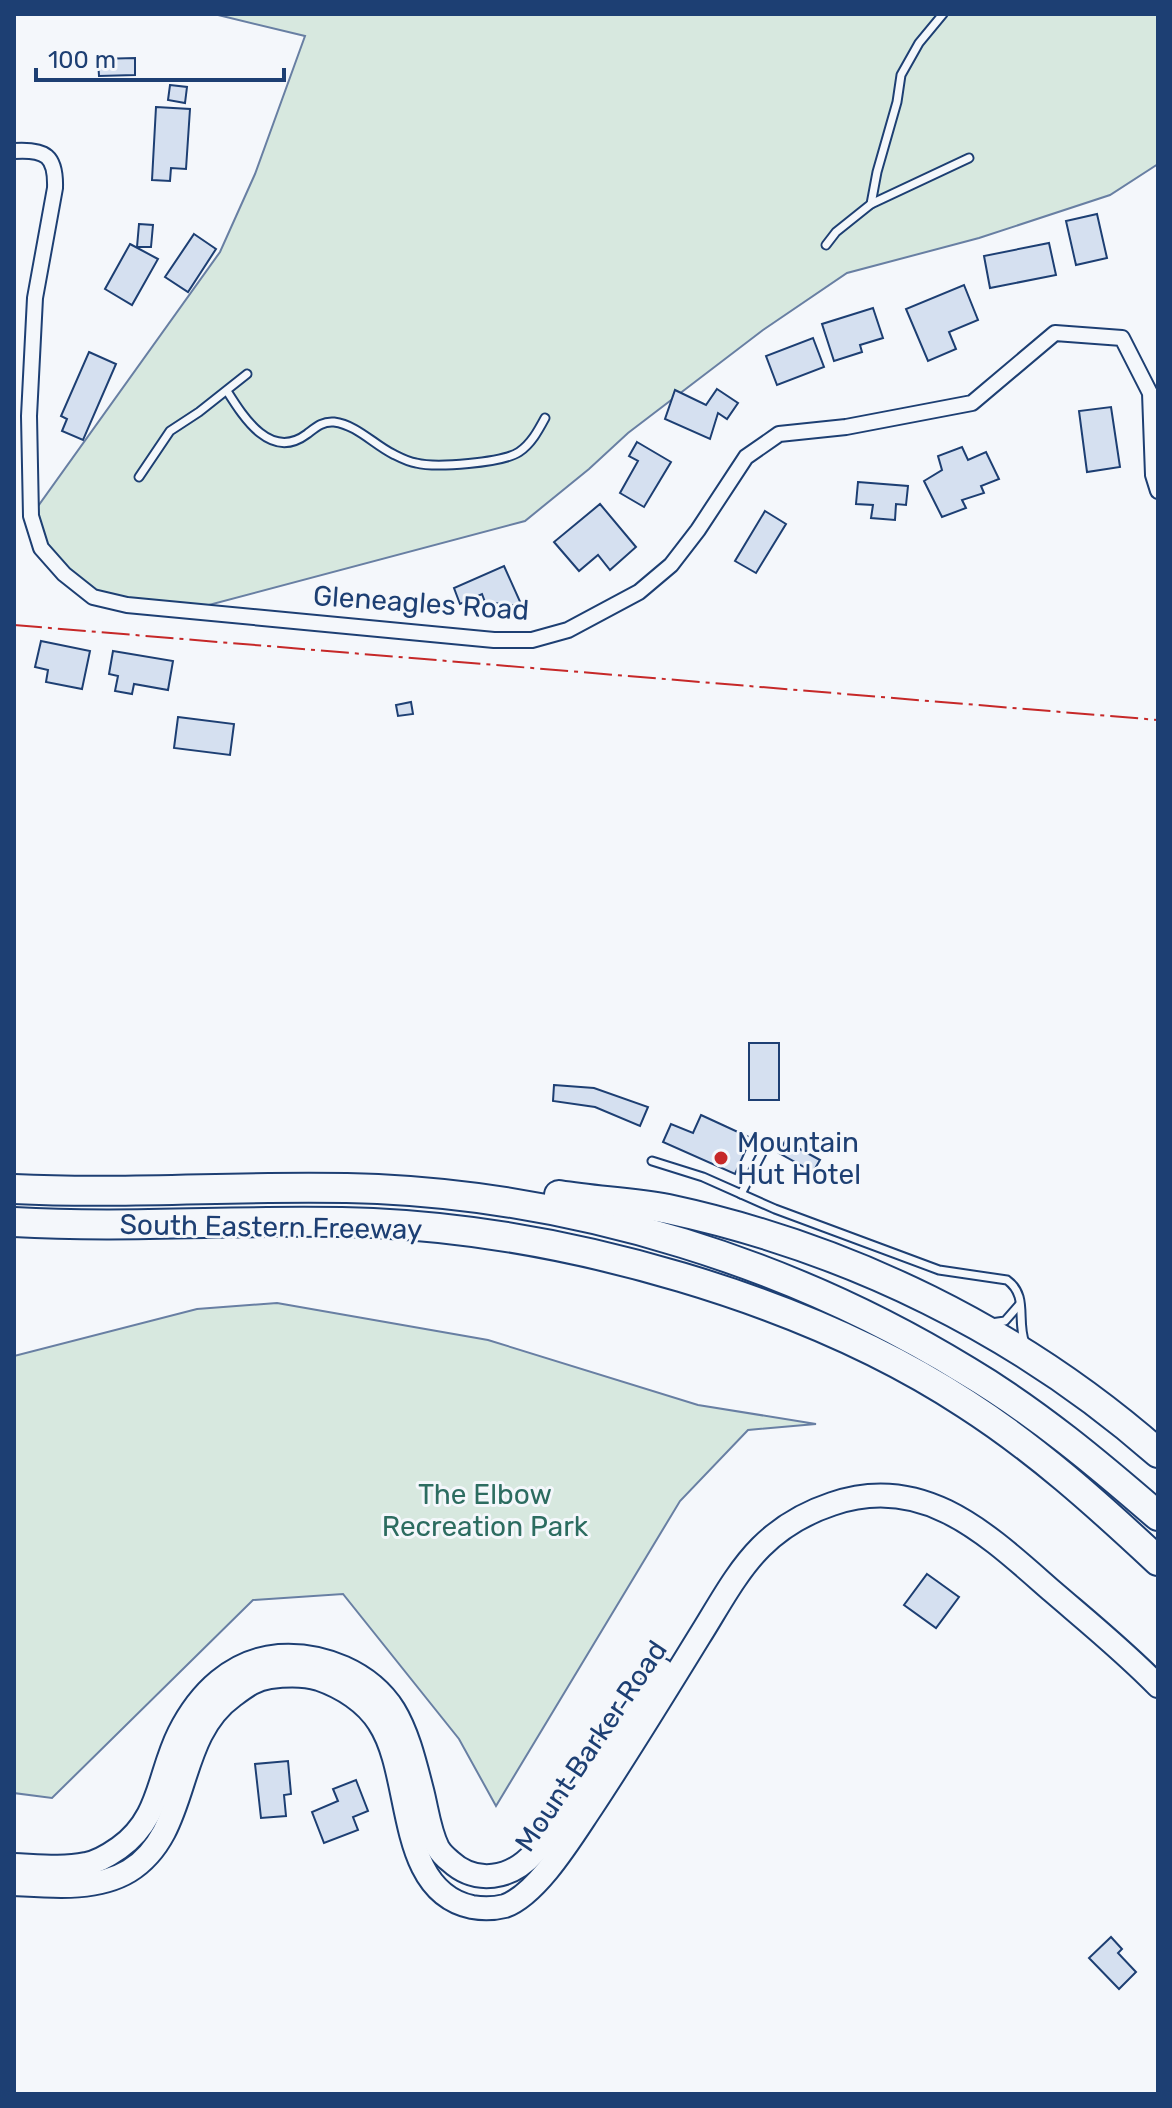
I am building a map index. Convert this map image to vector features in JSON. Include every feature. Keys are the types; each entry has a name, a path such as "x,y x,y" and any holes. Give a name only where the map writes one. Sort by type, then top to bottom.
{"highway":[{"path":"378,1189 493,1184 665,1209 748,1229 869,1272 969,1320 1033,1356 1113,1415 1158,1453"},
{"name":"South Eastern Freeway","path":"14,1189 378,1189 554,1211 627,1228 727,1258 809,1290 891,1328 967,1371 1042,1421 1158,1516"},
{"name":"South Eastern Freeway","path":"14,1222 109,1225 288,1221 376,1224 464,1231 554,1245 638,1265 808,1322 888,1359 965,1403 1037,1454 1158,1561"},
{"path":"965,1403 1158,1583"}],"main road":[{"name":"Mount Barker Road","path":"14,1865 50,1867 88,1864 108,1856 128,1841 144,1824 178,1735 196,1705 228,1672 253,1660 280,1656 332,1661 353,1684 393,1709 405,1735 439,1851 461,1871 484,1878 504,1874 532,1855 558,1822 750,1544 772,1524 799,1507 829,1495 869,1486 897,1486 927,1492 982,1519 1158,1673"},
{"name":"Mount Barker Road","path":"353,1684 363,1704 379,1723 393,1753 413,1842 423,1868 434,1886 456,1903 485,1909 508,1905 531,1887 558,1855 617,1769 719,1605 758,1550 776,1533 800,1518 841,1501 868,1496 925,1501 968,1523 1001,1547 1158,1686"},
{"name":"Mount Barker Road","path":"14,1884 93,1884 127,1872 144,1859 160,1841 171,1816 198,1736 224,1702 259,1679 292,1675 353,1684"}],"street":[{"name":"Gleneagles Road","path":"14,151 44,154 54,166 55,174 35,298 29,416 31,516 41,548 64,574 93,597 127,605 494,640 532,640 568,630 639,592 671,565 746,457 779,434 846,427 972,403 1055,333 1122,338 1150,393 1153,475 1158,491"}],"lane":[{"path":"871,204 901,75 919,43 943,14"},
{"path":"826,245 836,232 871,204 969,158"},
{"path":"139,477 170,431 247,374"},
{"path":"227,391 246,421 265,438 285,443 332,421 355,428 392,454 416,464 505,459 521,450 534,437 545,418"},
{"path":"741,1194 763,1151"},
{"path":"652,1161 703,1177 939,1270 1004,1279 1017,1289 1021,1303 1021,1330 1033,1356"},
{"path":"969,1320 1001,1322 1012,1315 1021,1303"},
{"path":"128,1841 144,1859"}],"green space":[{"path":"214,14 1158,14 1158,164 1110,195 979,238 847,273 763,330 628,433 525,521 190,610 93,597 64,574 31,516 220,252 255,174 305,36"},
{"name":"The Elbow Recreation Park","path":"277,1303 488,1340 698,1405 816,1424 748,1430 680,1501 496,1806 459,1739 343,1594 253,1600 52,1798 14,1793 14,1356 197,1309"}],"building":[{"path":"135,58 135,75 99,76 98,59"},
{"path":"170,85 187,87 185,103 168,100"},
{"path":"156,107 190,109 186,169 171,168 170,181 152,180"},
{"path":"1097,214 1107,258 1076,265 1066,221"},
{"path":"139,224 153,225 151,247 137,247"},
{"path":"194,234 216,249 188,292 165,277"},
{"path":"1049,243 1056,275 990,288 984,256"},
{"path":"130,244 158,259 132,305 105,289"},
{"path":"964,285 978,320 949,332 956,349 928,361 906,309"},
{"path":"873,308 883,338 860,345 862,352 834,361 822,324"},
{"path":"813,338 824,367 777,385 766,356"},
{"path":"89,352 116,364 83,440 62,431 67,419 61,416"},
{"path":"717,389 738,403 727,419 718,413 710,439 665,419 675,390 706,405"},
{"path":"1111,407 1120,467 1087,472 1079,411"},
{"path":"637,442 671,462 644,507 620,493 638,461 629,456"},
{"path":"962,447 968,460 986,452 999,479 981,486 984,493 962,500 966,508 942,517 924,481 942,470 938,456"},
{"path":"858,482 908,486 906,505 896,504 895,520 871,518 873,505 856,504"},
{"path":"600,504 636,547 610,570 598,555 579,571 554,542"},
{"path":"765,511 786,524 756,573 735,561"},
{"path":"504,566 522,606 485,602 482,594 460,604 454,588"},
{"path":"41,641 90,651 82,689 46,682 48,670 35,667"},
{"path":"113,651 173,661 168,690 134,684 132,694 115,691 118,676 109,674"},
{"path":"411,702 413,714 398,716 396,705"},
{"path":"178,717 234,724 230,755 174,748"},
{"path":"749,1043 779,1043 779,1100 749,1100"},
{"path":"554,1085 594,1088 648,1107 640,1126 595,1107 553,1101"},
{"name":"Mountain Hut Hotel","path":"701,1115 751,1138 735,1174 663,1142 671,1124 693,1133"},
{"path":"785,1141 820,1160 813,1172 779,1153"},
{"path":"927,1574 959,1597 936,1628 904,1605"},
{"path":"288,1761 291,1794 284,1795 286,1816 261,1818 255,1764"},
{"path":"356,1780 368,1811 353,1817 358,1830 324,1843 312,1812 338,1801 333,1789"},
{"path":"1111,1937 1122,1949 1118,1953 1136,1972 1119,1989 1089,1958"}],"power":[{"path":"14,625 1158,720"}],"place":[{"name":"Mountain Hut Hotel","path":"721,1158"}]}
